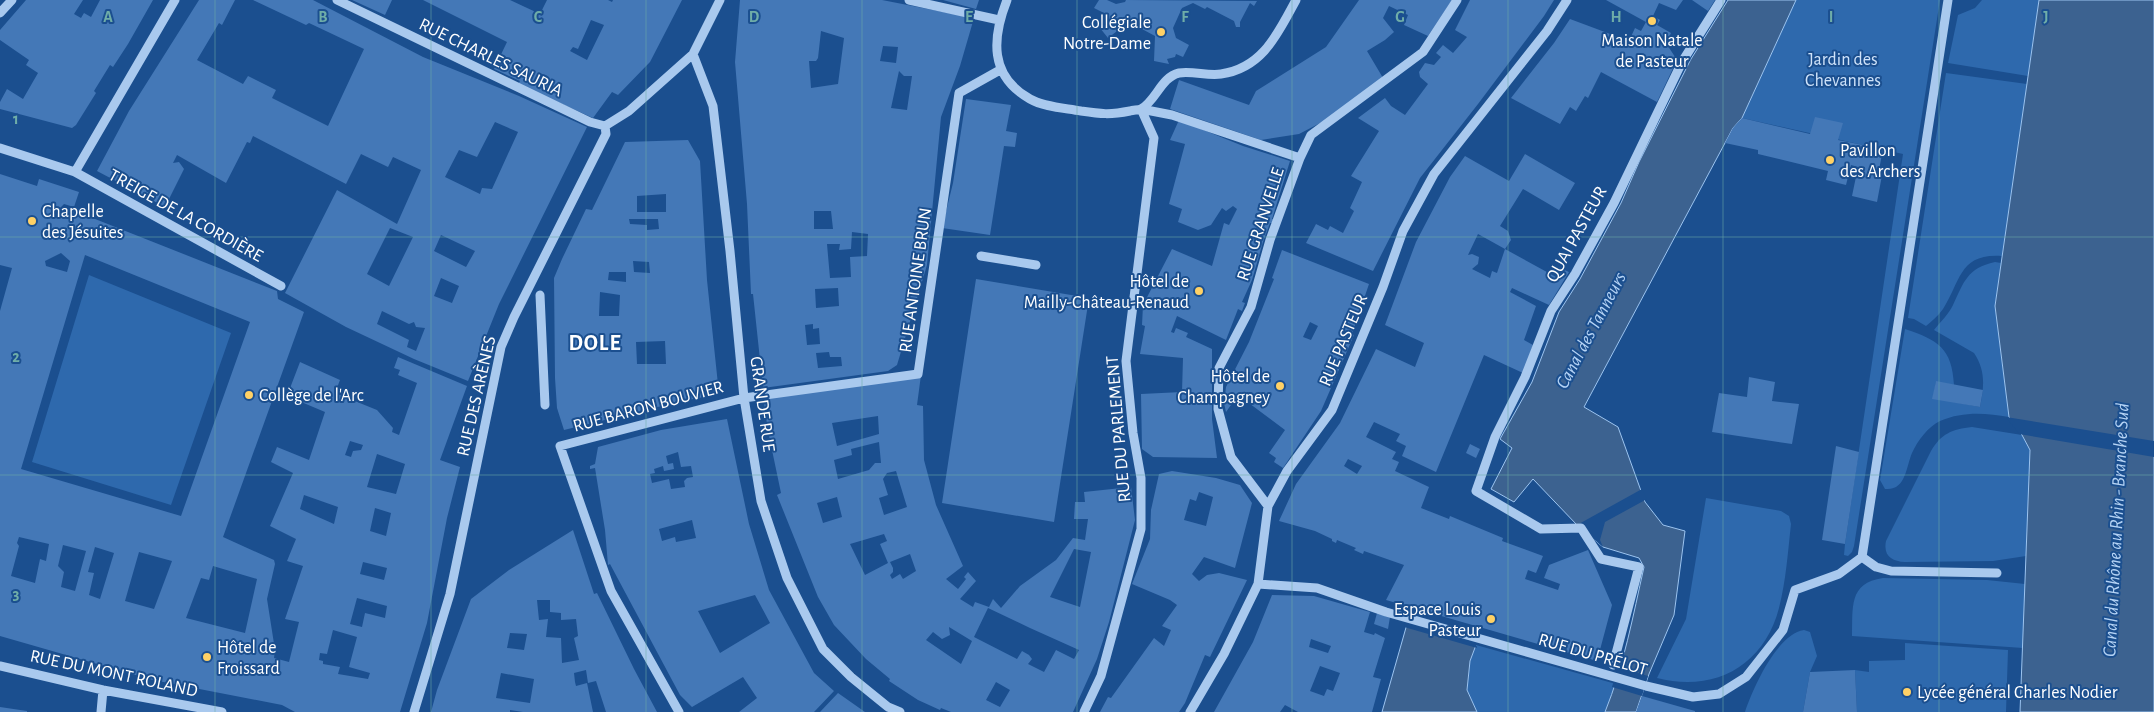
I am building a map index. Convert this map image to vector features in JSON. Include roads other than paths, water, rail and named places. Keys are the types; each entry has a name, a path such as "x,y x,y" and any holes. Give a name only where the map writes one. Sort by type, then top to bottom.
{"street":[{"path":"0,12 12,0"},
{"path":"75,172 175,0"},
{"name":"RUE CHARLES SAURIA","path":"337,0 590,122 605,126"},
{"path":"605,126 629,111 693,54 720,0"},
{"path":"909,0 999,20"},
{"path":"1007,0 999,20 996,36 1000,70 1010,85 1030,99 1060,108 1108,115 1141,109 1172,115 1300,158"},
{"path":"1141,109 1169,78 1179,73 1221,74 1248,65 1270,47 1296,0"},
{"name":"RUE GRANVELLE","path":"1268,506 1230,457 1218,409 1219,368 1251,307 1270,240 1300,158 1311,135 1423,52 1457,0"},
{"name":"RUE PASTEUR","path":"1190,712 1224,654 1258,584 1268,506 1288,471 1332,410 1383,287 1403,231 1434,174 1547,31 1567,0"},
{"name":"QUAI PASTEUR","path":"1613,665 1639,567 1601,559 1581,528 1541,529 1476,491 1495,437 1525,377 1551,311 1575,274 1614,203 1682,62 1721,0"},
{"path":"1948,0 1862,557 1876,567 1891,571 1997,573"},
{"name":"GRANDE RUE","path":"693,54 712,106 729,242 744,398 761,501 787,578 823,649 866,689 888,707 900,712"},
{"name":"RUE ANTOINE BRUN","path":"744,398 918,374 959,93 1000,70"},
{"name":"RUE DU PARLEMENT","path":"1084,712 1101,676 1141,529 1141,478 1133,433 1126,361 1154,138 1141,109"},
{"name":"RUE DES ARÈNES","path":"414,712 450,594 501,347 514,317 606,134 605,126"},
{"name":"TREIGE DE LA CORDIÈRE","path":"0,148 75,172 281,286"},
{"path":"981,256 1036,265"},
{"path":"540,295 545,405"},
{"name":"RUE BARON BOUVIER","path":"679,712 671,701 611,591 560,446 744,398"},
{"name":"RUE DU PRÉLOT","path":"1258,584 1317,588 1389,612 1646,686 1693,697 1719,694 1746,677 1783,630 1795,590 1839,574 1862,557"},
{"name":"RUE DU MONT ROLAND","path":"0,666 103,690 222,712"},
{"path":"101,712 103,690"}],"water":[{"name":"Canal des Tanneurs","path":"1728,0 1796,0 1742,118 1733,128 1584,407 1618,427 1645,502 1663,525 1685,531 1674,615 1649,674 1636,712 1605,712 1623,658 1644,567 1639,558 1603,547 1577,525 1533,479 1514,502 1491,489 1512,448 1500,439 1532,382 1559,312 1580,279 1621,203 1639,162 1691,59"},
{"name":"Canal du Rhône au Rhin - Branche Sud","path":"2039,0 2154,0 2154,712 2020,712 2030,450 2009,417 1995,306"},
{"path":"1407,624 1476,645 1470,661 1467,690 1477,712 1382,712"}],"place":[{"name":"Maison Natale de Pasteur","path":"1652,21"},
{"name":"Collégiale Notre-Dame","path":"1161,32"},
{"name":"Pavillon des Archers","path":"1830,160"},
{"name":"Chapelle des Jésuites","path":"32,221"},
{"name":"Hôtel de Mailly-Château-Renaud","path":"1199,291"},
{"name":"Hôtel de Champagney","path":"1280,386"},
{"name":"Collège de l'Arc","path":"249,395"},
{"name":"Espace Louis Pasteur","path":"1491,619"},
{"name":"Hôtel de Froissard","path":"207,657"},
{"name":"Lycée général Charles Nodier","path":"1907,692"}],"district":[{"name":"DOLE","path":"595,342"}],"park label":[{"name":"Jardin des Chevannes","path":"1843,69"}]}
